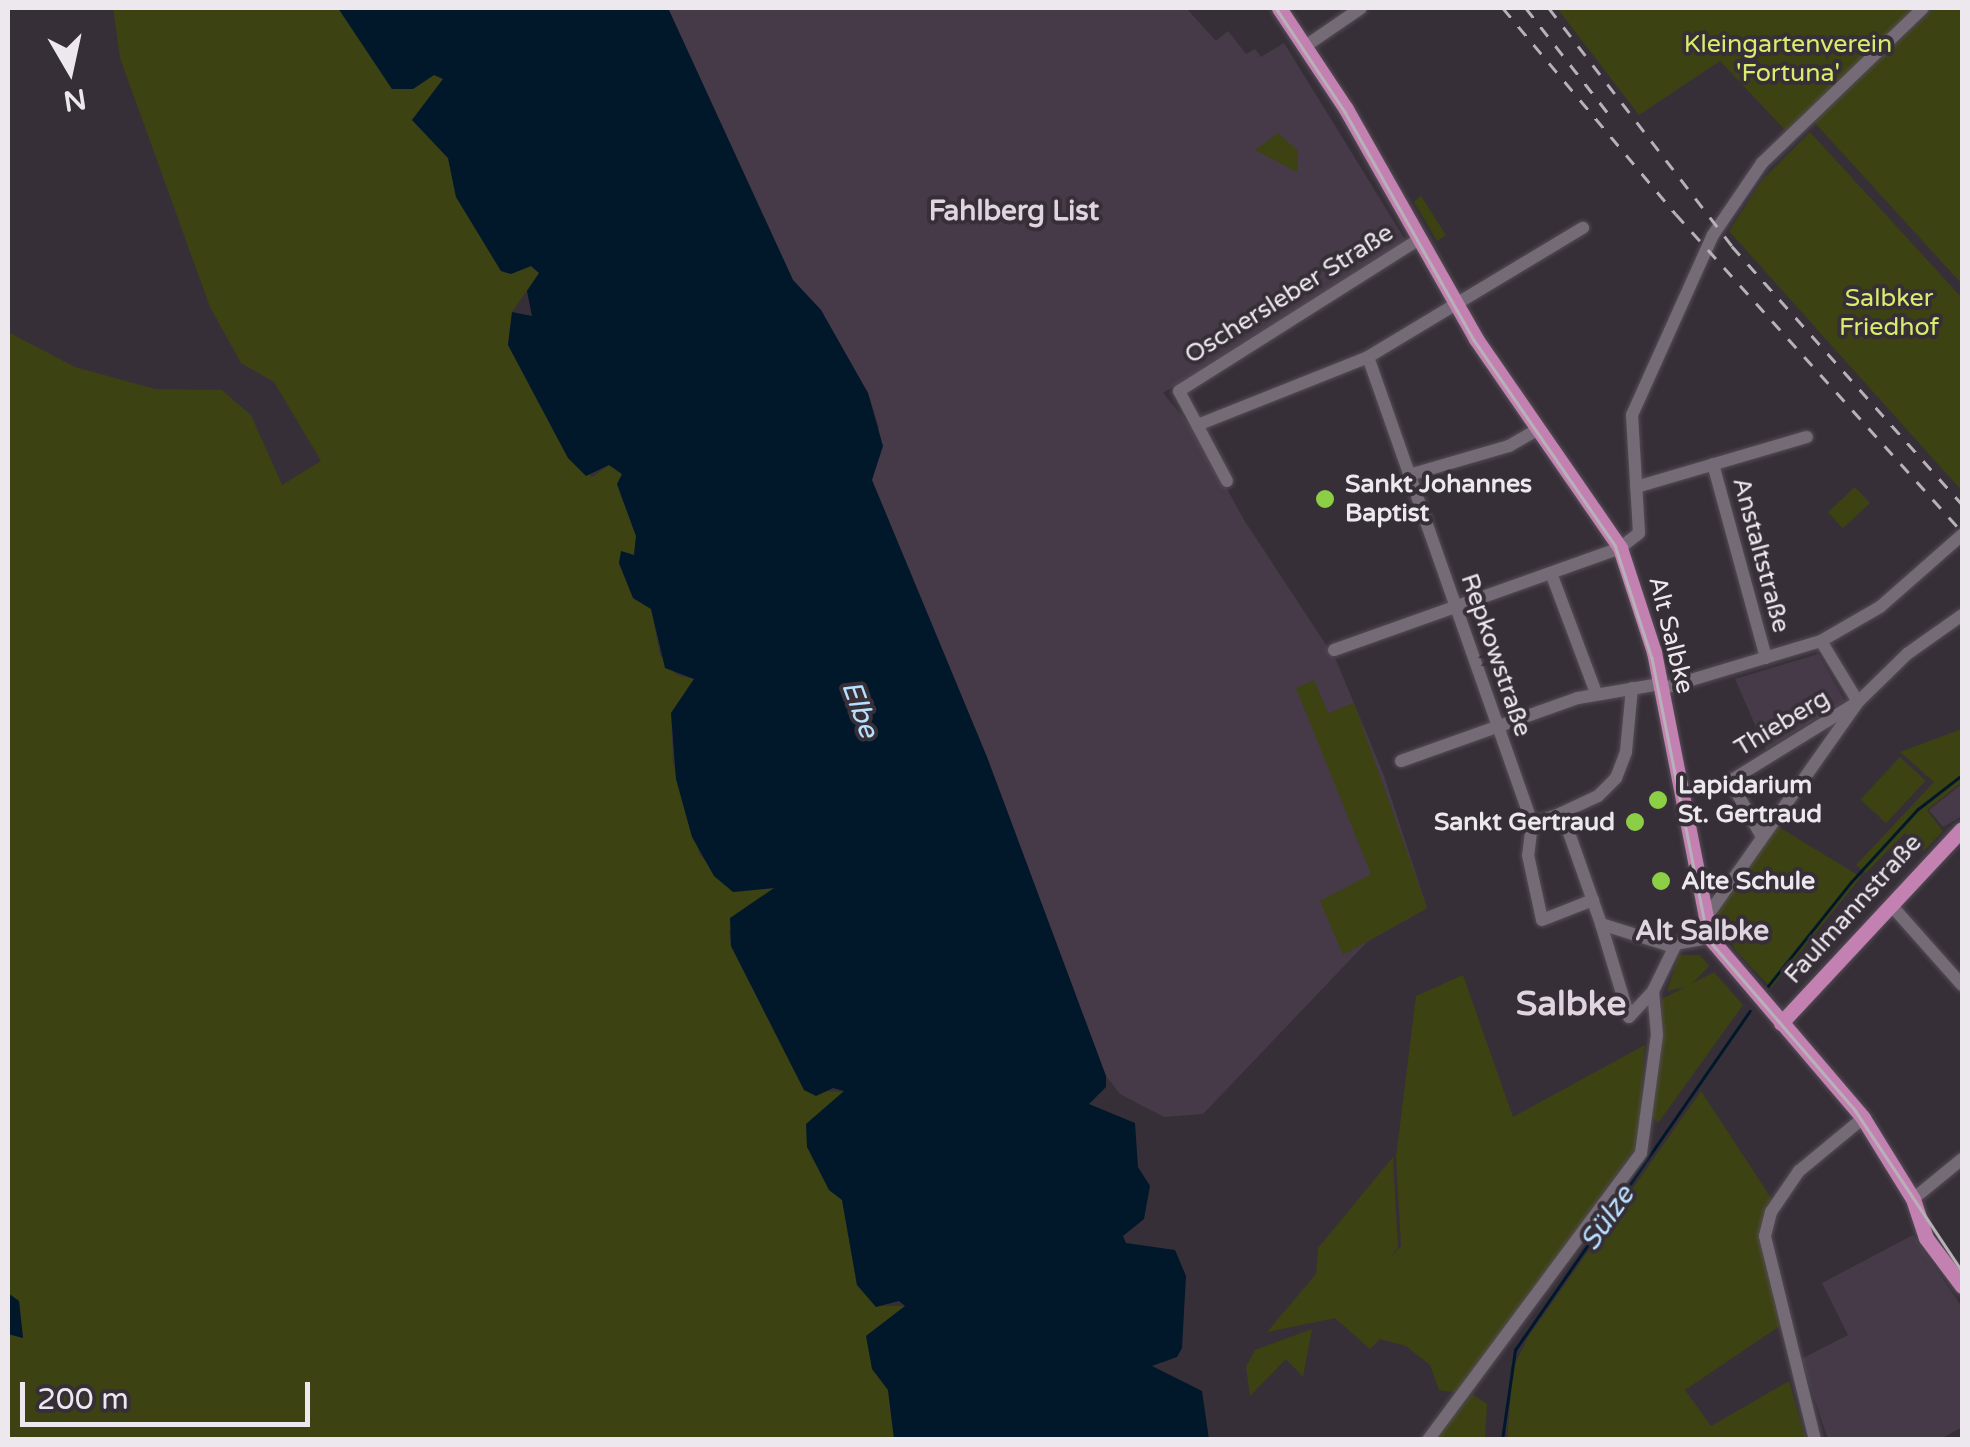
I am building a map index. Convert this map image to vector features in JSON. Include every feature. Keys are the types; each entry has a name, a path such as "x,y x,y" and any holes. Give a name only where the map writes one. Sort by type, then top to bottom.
{"main road":[{"name":"Alt Salbke","path":"1279,8 1307,45 1456,307 1620,548 1660,686 1710,938 1863,1118 1913,1199 1924,1234 1962,1286"},
{"name":"Faulmannstraße","path":"1782,1022 1962,829"}],"street":[{"path":"1307,45 1361,8"},
{"path":"1334,650 1620,548 1642,529 1629,444 1634,409 1730,205 1774,151 1923,8"},
{"path":"1227,481 1200,424 1368,356 1583,228"},
{"name":"Oschersleber Straße","path":"1200,424 1178,397 1182,388 1420,239"},
{"name":"Repkowstraße","path":"1368,356 1532,824 1528,855 1542,920 1593,900"},
{"path":"1410,475 1509,446 1539,429"},
{"name":"Anstaltstraße","path":"1636,487 1807,436"},
{"name":"Anstaltstraße","path":"1713,464 1766,658"},
{"path":"1402,761 1596,693 1660,686 1822,641 1880,608 1962,535"},
{"path":"1552,573 1596,693"},
{"path":"1704,920 1761,834 1858,702 1908,654 1962,614"},
{"path":"1822,641 1858,702"},
{"path":"1532,824 1598,796 1616,778 1626,752 1632,688"},
{"name":"Thieberg","path":"1761,834 1730,780 1858,702"},
{"path":"1562,813 1629,1017 1654,991 1674,946"},
{"path":"1891,905 1962,985"},
{"path":"1601,924 1674,946 1710,938"},
{"path":"1428,1440 1641,1153 1658,1035 1654,991"},
{"path":"1815,1440 1765,1236 1771,1212 1799,1172 1863,1118"},
{"path":"1913,1199 1962,1159"}],"shaded area":[{"path":"668,8 1186,8 1216,41 1228,31 1246,54 1255,49 1261,57 1284,43 1406,241 1163,393 1196,432 1244,520 1336,660 1383,773 1427,908 1367,942 1203,1114 1164,1117 1120,1094 1106,1076 987,757 872,480 879,427 868,393 821,310 793,280"},
{"path":"1818,654 1845,701 1766,750 1735,679"},
{"path":"1962,784 1962,816 1943,827 1929,810"},
{"path":"1913,1235 1962,1307 1962,1427 1941,1439 1828,1439 1801,1359 1848,1335 1822,1283"}],"green space":[{"path":"113,8 338,8 392,89 413,89 434,75 443,79 412,120 448,158 456,197 501,271 511,274 531,266 539,273 512,312 508,345 568,458 592,477 609,465 622,474 619,491 636,536 634,555 622,552 619,564 633,598 651,609 660,655 677,675 694,679 671,713 673,763 700,855 733,892 774,888 729,931 731,946 804,1090 844,1092 806,1124 829,1190 842,1200 857,1285 876,1306 905,1306 866,1336 888,1390 894,1439 8,1439 8,1334 23,1338 19,1301 8,1293 8,332 75,367 155,389 222,390 251,415 282,485 321,461 274,382 241,363 210,307 120,58"},
{"name":"Kleingartenverein 'Fortuna'","path":"1557,8 1915,8 1786,131 1720,61 1639,115"},
{"path":"1934,8 1962,8 1962,284 1814,122"},
{"name":"Salbker Friedhof","path":"1810,132 1962,298 1962,491 1729,231 1762,180"},
{"path":"1278,133 1298,151 1297,172 1255,150"},
{"path":"1421,196 1446,235 1437,241 1414,202"},
{"path":"1855,487 1870,503 1843,528 1828,512"},
{"path":"1314,680 1328,713 1354,703 1427,908 1343,955 1320,901 1371,874 1296,688"},
{"path":"1962,729 1962,782 1927,810 1943,831 1924,851 1905,833 1866,873 1856,865 1934,782 1900,752"},
{"path":"1900,757 1926,781 1886,823 1860,799"},
{"path":"1777,826 1861,877 1771,988 1736,951 1716,911"},
{"path":"1679,955 1700,955 1709,966 1690,986 1667,991"},
{"path":"1714,972 1743,1005 1658,1123 1651,1116 1662,999"},
{"path":"1463,975 1513,1117 1645,1045 1638,1144 1459,1393 1439,1390 1430,1365 1406,1346 1380,1339 1370,1349 1335,1318 1267,1332 1316,1274 1318,1248 1393,1157 1398,1248 1387,1261 1401,1246 1396,1157 1416,996"},
{"path":"1701,1091 1773,1201 1761,1240 1783,1324 1685,1390 1711,1426 1789,1381 1806,1439 1507,1440 1513,1368 1528,1337"},
{"path":"1312,1329 1303,1377 1286,1359 1250,1396 1246,1367 1255,1350"},
{"path":"1472,1394 1487,1404 1485,1439 1434,1440"}],"water":[{"name":"Elbe","path":"338,8 668,8 793,280 821,310 868,393 883,446 872,480 987,757 1106,1076 1106,1087 1089,1104 1135,1123 1138,1167 1150,1186 1144,1219 1123,1236 1126,1243 1175,1250 1186,1276 1182,1348 1177,1357 1152,1366 1202,1391 1209,1439 894,1439 888,1390 872,1369 866,1336 905,1306 899,1301 876,1307 857,1285 842,1200 829,1190 807,1147 806,1124 844,1091 833,1088 816,1096 804,1090 731,946 730,918 774,888 733,892 714,876 692,837 676,779 671,713 694,679 665,668 651,609 633,598 619,563 621,551 634,555 636,536 617,484 622,474 609,465 586,476 568,458 508,345 512,312 532,316 527,291 539,273 531,266 511,274 501,271 456,197 448,158 412,120 443,79 434,75 413,89 392,89"},
{"path":"8,1293 19,1301 23,1338 8,1334"}],"waterway":[{"name":"Sülze","path":"1768,986 1851,882 1918,809 1962,775"},
{"name":"Sülze","path":"1502,1440 1515,1350 1750,1011"}],"tram line":[{"path":"1276,8 1345,112 1474,340 1615,545 1652,658 1708,939 1855,1110 1962,1271"}],"railway":[{"path":"1503,8 1676,214 1962,532"},
{"path":"1526,8 1612,118"},
{"path":"1549,8 1732,246 1962,504"}],"place":[{"name":"Sankt Johannes Baptist","path":"1325,499"},
{"name":"Lapidarium St. Gertraud","path":"1658,800"},
{"name":"Sankt Gertraud","path":"1635,822"},
{"name":"Alte Schule","path":"1661,881"}],"district":[{"name":"Fahlberg List","path":"1014,211"},
{"name":"Alt Salbke","path":"1702,931"},
{"name":"Salbke","path":"1571,1004"}]}
